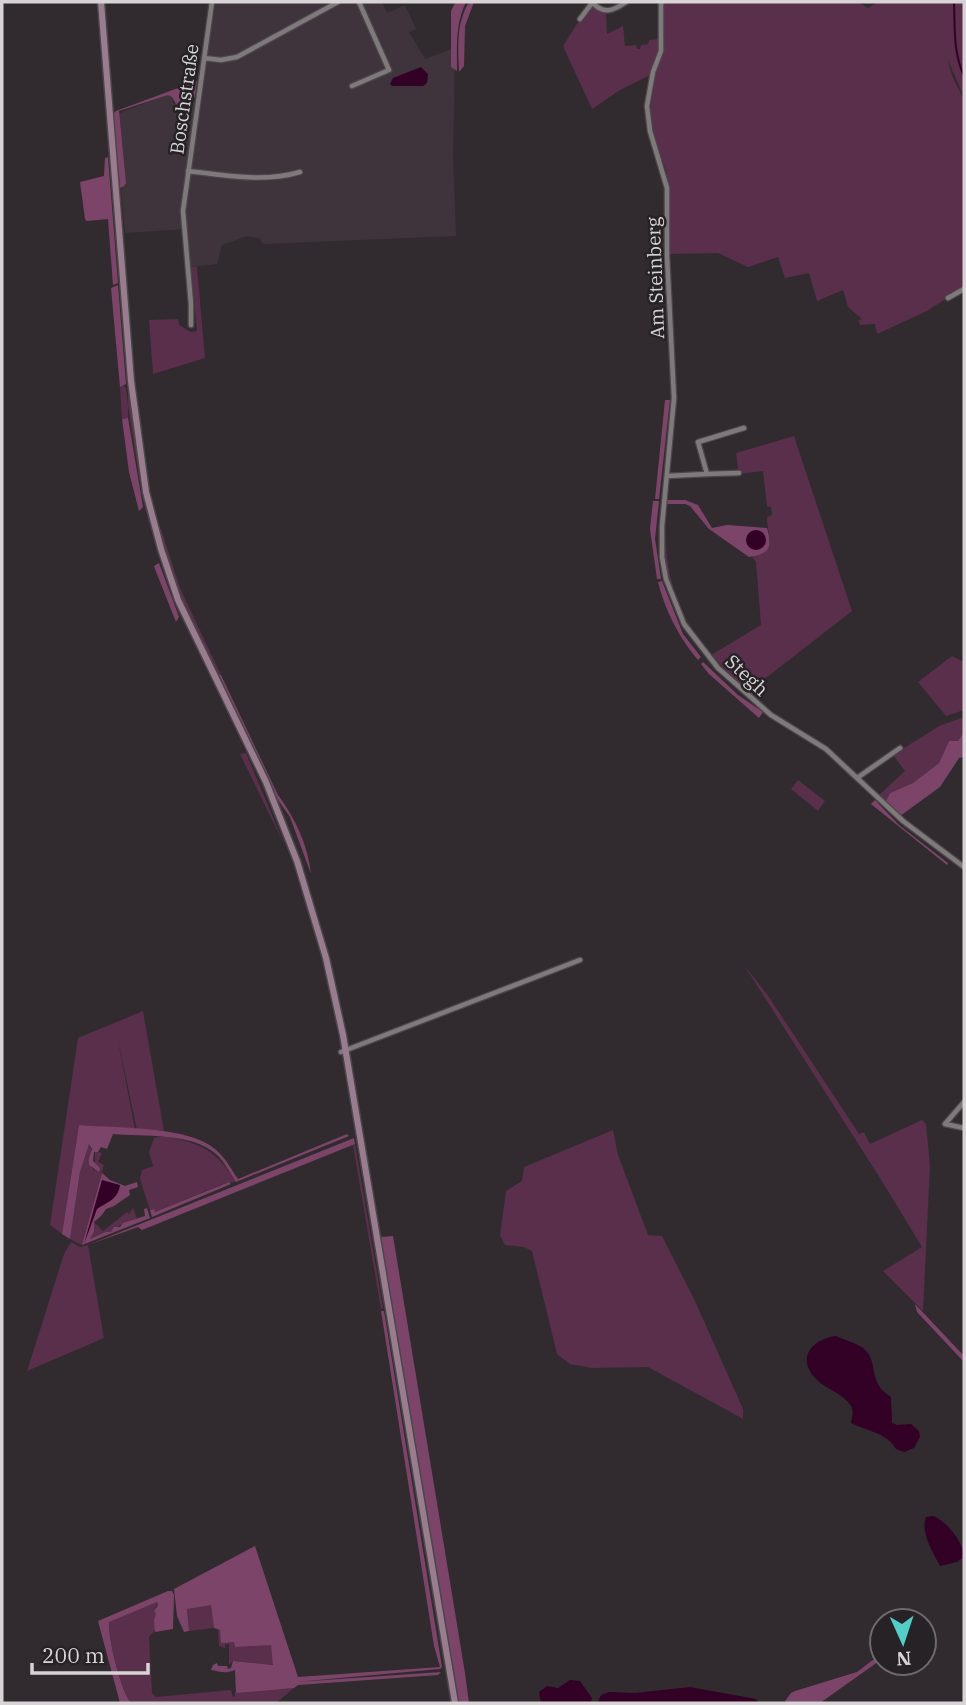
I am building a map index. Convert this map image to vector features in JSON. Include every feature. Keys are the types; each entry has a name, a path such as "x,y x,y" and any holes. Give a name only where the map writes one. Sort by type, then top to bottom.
{"main road":[{"path":"101,2 131,381 146,492 178,600 262,773 297,861 326,958 455,1703"}],"street":[{"name":"Boschstraße","path":"212,2 188,171 245,177 274,177 300,172"},
{"path":"204,58 219,61 237,57 338,2"},
{"path":"352,86 389,71 359,2"},
{"path":"580,19 592,2 599,10 607,11 626,2"},
{"name":"Am Steinberg","path":"661,2 661,51 653,72 647,106 650,131 667,188 667,256 674,398 662,527 663,557"},
{"path":"188,171 183,211 191,325"},
{"path":"948,298 964,289"},
{"path":"707,474 698,442 744,428"},
{"path":"667,476 739,473"},
{"name":"Stegh","path":"663,557 666,579 684,624 718,668 759,705 821,745 903,821 964,867"},
{"path":"857,778 900,748"},
{"path":"343,1051 579,960"},
{"path":"964,1102 945,1124 964,1128"}],"shaded area":[{"path":"215,2 382,2 387,13 405,5 416,29 409,32 425,59 455,48 453,157 456,236 263,244 259,238 247,236 222,245 217,264 191,267 186,229 125,233 115,115 172,93 173,104 201,101"},
{"path":"466,2 458,27 457,71 451,67 451,11 455,3"},
{"path":"469,2 474,2 465,26 464,66 459,72 460,27"},
{"path":"662,2 858,2 868,8 878,2 964,2 964,97 947,58 953,78 964,99 964,287 927,311 877,334 875,324 860,325 858,321 862,319 848,307 843,290 817,301 809,273 785,278 778,257 748,267 718,253 669,254 669,187 666,170 654,140 650,113 656,70 663,51"},
{"path":"592,6 606,13 607,34 623,26 625,46 636,45 637,49 640,49 641,45 648,44 649,40 659,39 657,56 650,75 620,90 592,109 563,46"},
{"path":"421,67 428,74 427,83 423,86 390,84 393,78"},
{"path":"197,81 195,97 176,104 168,95 119,111 126,183 120,188 113,114 116,111"},
{"path":"108,157 118,283 113,285 108,219 85,219 80,182 104,176 105,158"},
{"path":"191,267 197,267 205,358 153,374 149,320 178,319 179,325 191,332 197,331"},
{"path":"118,285 126,384 120,387 111,288"},
{"path":"123,385 126,388 128,405 130,388 140,474 153,530 142,495 128,406 128,418 122,419 120,387"},
{"path":"665,400 670,400 659,499 655,499"},
{"path":"128,418 143,507 139,511 129,472 122,419"},
{"path":"794,436 852,611 749,691 766,707 737,681 712,655 761,625 756,562 752,556 766,551 769,547 767,517 772,515 771,507 767,506 763,471 739,474 736,453"},
{"path":"666,500 666,544 672,583 678,601 697,636 676,599 669,580 663,538"},
{"path":"666,500 685,500 698,505 712,528 727,525 767,528 770,541 768,549 749,557 709,529 690,506 666,504"},
{"path":"653,501 659,501 655,539 661,579 657,579 650,529"},
{"path":"161,529 180,588 221,675 216,673 177,591 158,532"},
{"path":"752,530 760,530 766,540 760,550 752,550 746,544 746,536"},
{"path":"159,563 179,617 176,622 154,566"},
{"path":"662,581 683,634 701,657 698,660 669,613 658,582"},
{"path":"952,656 964,662 964,710 946,716 918,682"},
{"path":"703,662 738,695 763,712 759,718 709,674 701,664"},
{"path":"216,673 221,675 278,795 300,832 311,874 290,817 273,793"},
{"path":"964,717 964,732 958,741 949,741 939,763 913,783 890,793 885,803 878,796 905,771 893,755 939,726"},
{"path":"964,732 964,757 959,758 940,787 900,816 885,803 890,793 913,783 939,763 949,741 958,741"},
{"path":"246,753 284,844 240,754"},
{"path":"798,780 825,801 818,811 791,789"},
{"path":"875,800 899,825 948,863 947,865 871,804"},
{"path":"744,965 769,997 859,1134 864,1132 870,1144 922,1120 926,1124 930,1166 923,1311 883,1271 922,1247"},
{"path":"143,1011 164,1131 137,1130 117,1035 135,1129 79,1125 62,1234 50,1225 78,1038"},
{"path":"79,1125 170,1132 203,1141 225,1159 238,1179 347,1134 349,1136 236,1182 216,1154 194,1142 167,1137 113,1134 107,1149 101,1147 98,1152 94,1152 93,1161 100,1168 99,1172 89,1165 92,1149 89,1144 80,1172 70,1239 62,1234"},
{"path":"613,1130 618,1155 648,1235 662,1236 695,1301 743,1409 743,1419 648,1367 592,1368 570,1364 557,1354 532,1251 524,1247 505,1245 500,1235 506,1191 522,1181 524,1167"},
{"path":"166,1136 207,1150 221,1162 236,1182 225,1183 155,1212 150,1210 140,1179 142,1170 153,1166 149,1152 154,1138"},
{"path":"354,1138 355,1144 142,1230 138,1227 88,1245"},
{"path":"89,1143 92,1152 89,1160 91,1166 95,1171 95,1151 102,1153 98,1162 104,1165 82,1245 70,1239 80,1172"},
{"path":"355,1144 383,1308 381,1309 353,1145"},
{"path":"102,1173 110,1180 125,1186 137,1182 138,1187 129,1190 130,1195 106,1209 94,1222 90,1239 145,1216 144,1209 147,1208 150,1218 82,1245"},
{"path":"102,1180 120,1185 119,1190 112,1200 97,1209 84,1244"},
{"path":"229,1182 231,1184 152,1217 150,1210 154,1209 155,1212"},
{"path":"133,1208 137,1219 122,1224 112,1232 90,1239 94,1222 103,1231 127,1212 129,1214"},
{"path":"393,1236 469,1703 458,1703 382,1249 381,1237"},
{"path":"71,1242 80,1247 88,1245 104,1338 27,1371 64,1254"},
{"path":"915,1304 964,1356 964,1362 917,1312"},
{"path":"381,1311 384,1311 442,1667 296,1682 441,1672 438,1675 298,1685 294,1688 236,1693 235,1670 211,1670 213,1665 217,1663 218,1666 227,1666 228,1669 233,1661 273,1665 271,1645 235,1647 234,1642 221,1643 220,1630 214,1628 211,1605 187,1609 189,1631 184,1632 177,1616 174,1589 255,1546 298,1677 440,1667 434,1646"},
{"path":"836,1336 860,1346 868,1353 878,1385 891,1397 892,1423 911,1424 919,1431 920,1437 914,1448 904,1452 896,1449 882,1436 851,1423 852,1410 848,1402 815,1378 807,1363 810,1350 820,1341"},
{"path":"933,1516 949,1527 958,1539 964,1557 957,1562 940,1566 934,1555 925,1529 926,1517"},
{"path":"172,1591 174,1595 173,1629 155,1632 154,1611 157,1602 109,1622 116,1665 131,1703 120,1703 98,1621"},
{"path":"158,1603 154,1610 156,1629 149,1637 152,1693 156,1697 231,1690 233,1697 235,1692 294,1688 276,1703 131,1703 116,1664 109,1621"},
{"path":"211,1604 214,1628 189,1631 187,1609"},
{"path":"218,1629 234,1642 235,1647 271,1644 274,1665 233,1661 229,1665 229,1644 225,1644 225,1648 219,1646"},
{"path":"868,1664 868,1669 820,1703 785,1701 795,1691 857,1672"},
{"path":"570,1680 580,1681 592,1698 591,1703 541,1703 539,1692 547,1686 558,1688"},
{"path":"690,1687 756,1699 759,1703 597,1703 601,1695 609,1692 635,1693"}],"waterway":[{"path":"954,2 956,49 964,76"}]}
